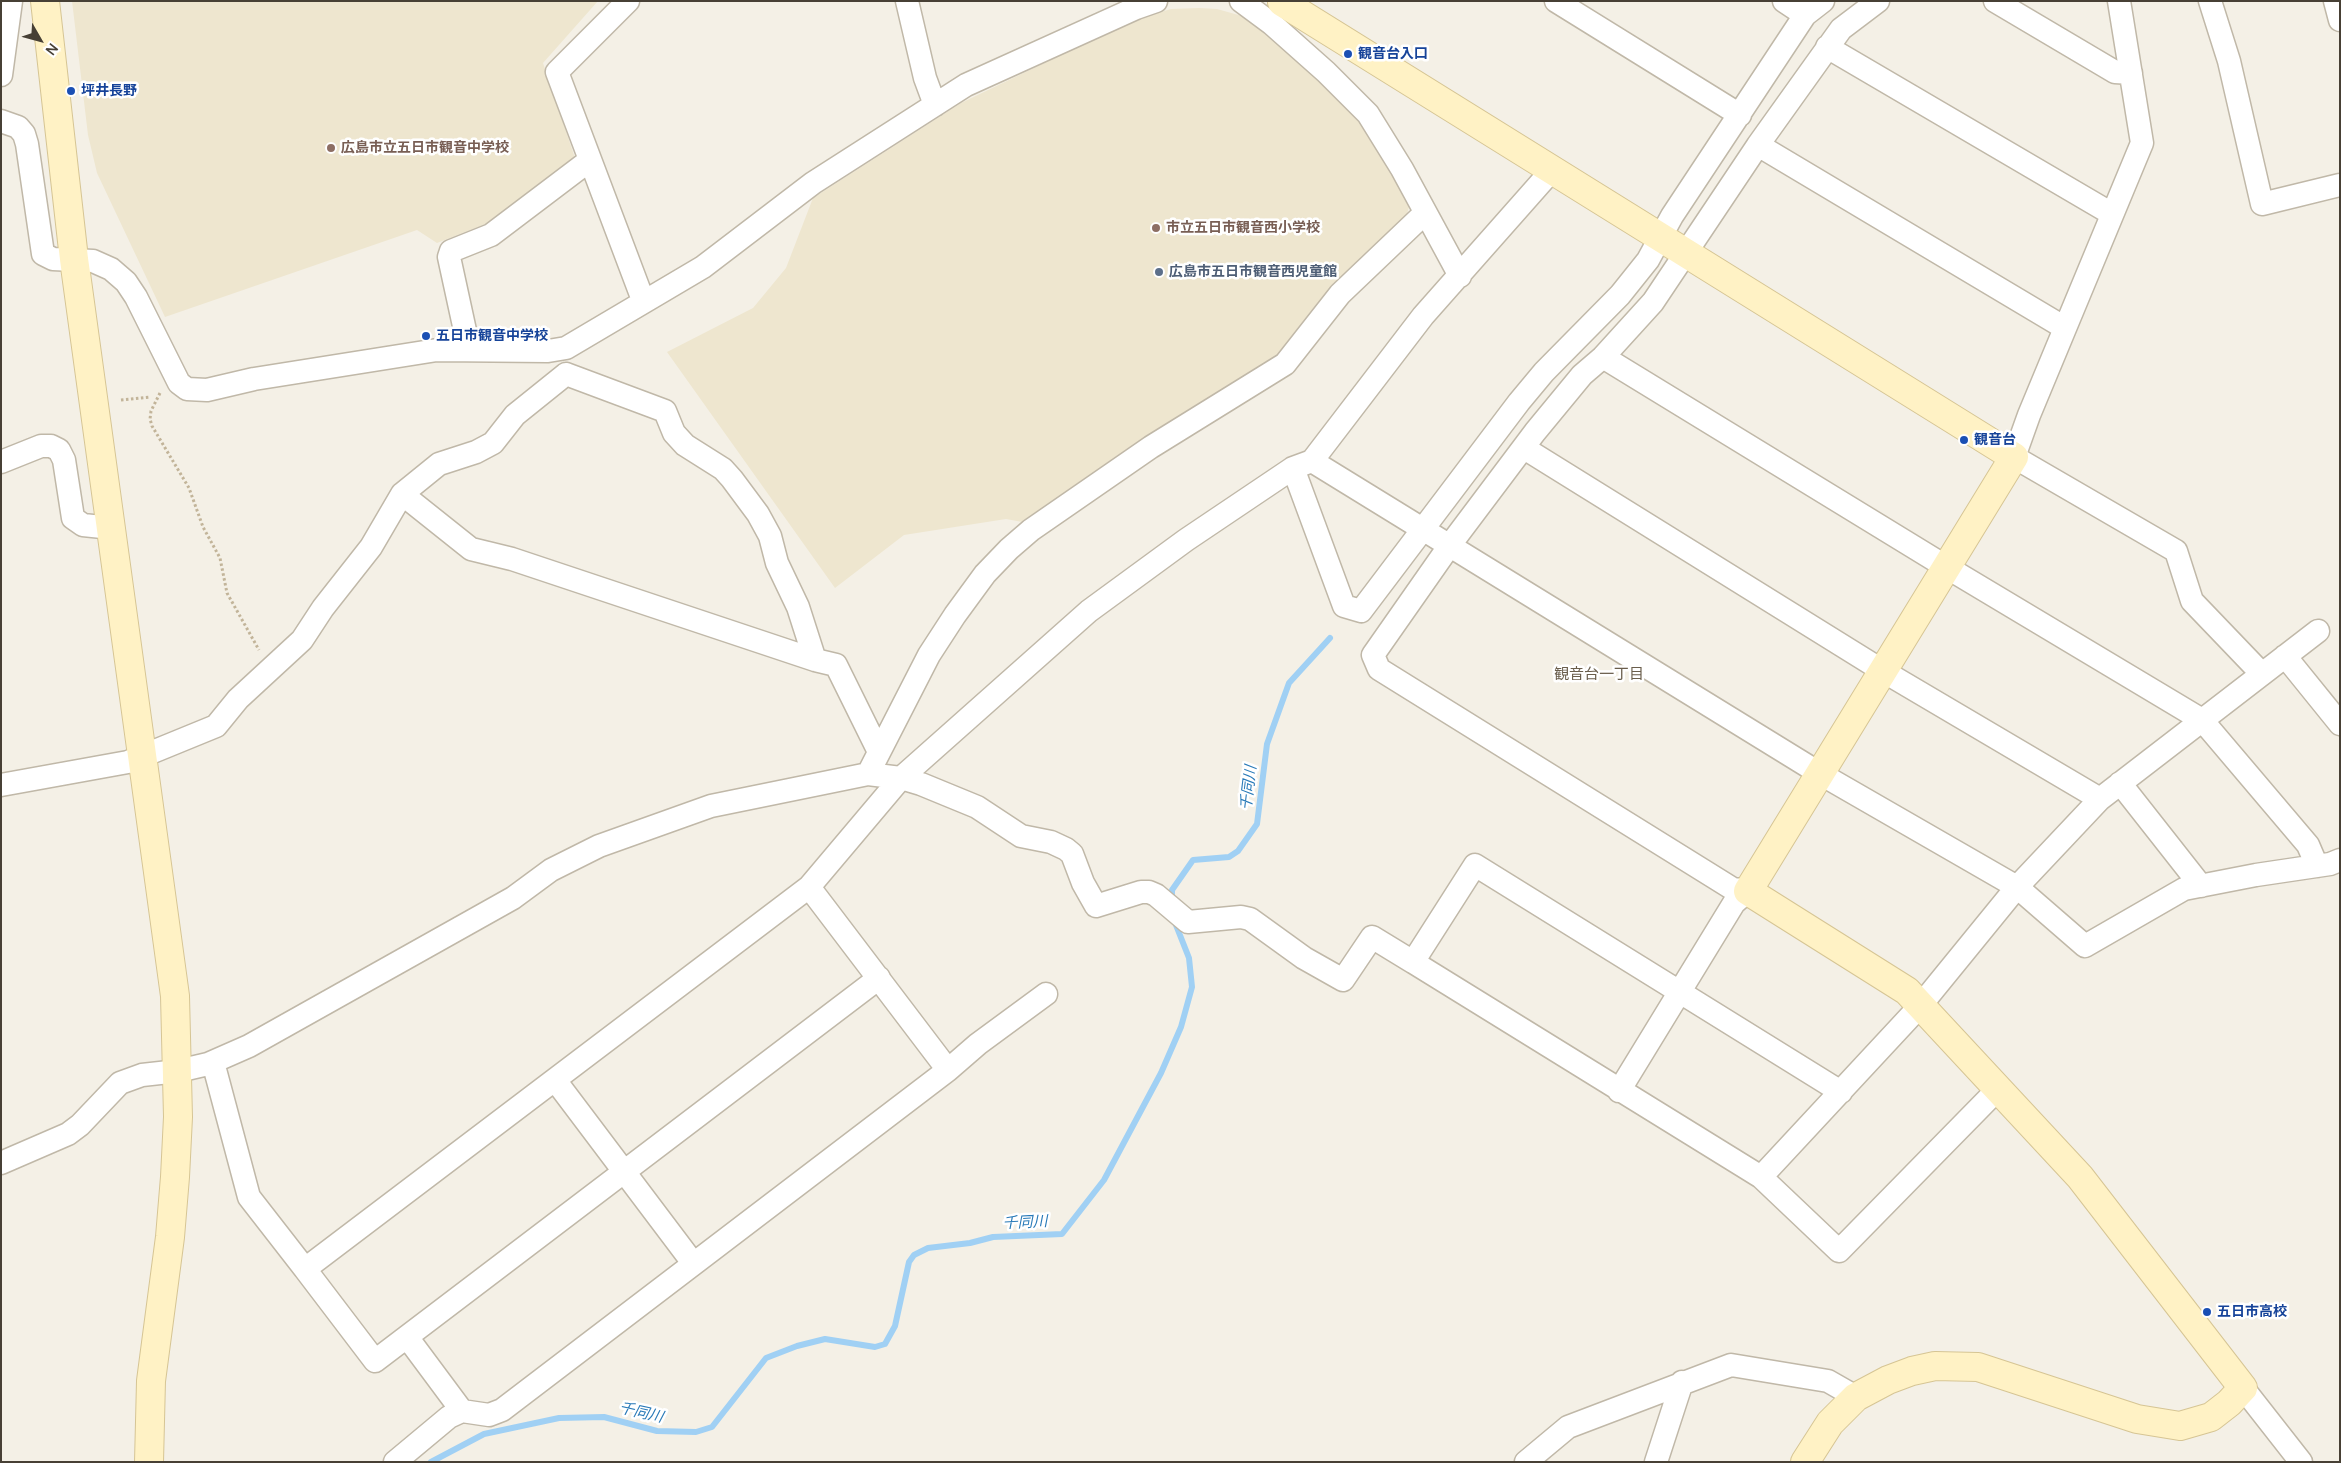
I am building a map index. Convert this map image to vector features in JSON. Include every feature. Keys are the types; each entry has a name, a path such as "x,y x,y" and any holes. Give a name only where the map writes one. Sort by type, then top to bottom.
{"street":[{"path":"1,75 11,1"},
{"path":"45,1 74,259 144,756 175,996 178,1117 174,1195 170,1244 150,1381 149,1462"},
{"path":"628,1 557,72 643,300"},
{"path":"907,1 925,78 935,105"},
{"path":"1,121 18,127 24,134 43,254 53,259 93,261 111,269 126,282 136,297 173,375 187,389 197,391 254,379 420,352 470,348 548,351 566,348 643,300 703,267 813,183 966,85 1136,8 1156,1"},
{"path":"1240,1 1272,24 1357,101 1385,140 1460,276"},
{"path":"1556,1 1740,115"},
{"path":"1784,1 1805,15"},
{"path":"1303,465 1344,606 1361,611 1519,402 1544,372 1620,295 1648,260 1662,238 1672,216 1805,15 1823,1"},
{"path":"1878,1 1841,29 1758,145 1688,252 1652,302 1603,357 1582,375 1524,448 1450,545 1373,655 1379,669 1733,888 1748,891 1907,991 2080,1177 2301,1462"},
{"path":"1995,1 2115,72 2131,73"},
{"path":"1619,1090 1734,903 1748,891 1819,773 1948,568 2014,457 2064,328 2142,143 2119,1"},
{"path":"2335,1 2340,20"},
{"path":"1287,2 2014,457 2176,551 2192,601 2262,674"},
{"path":"2206,4 2229,61 2262,204 2340,185"},
{"path":"1828,47 2112,214"},
{"path":"1758,145 2064,328"},
{"path":"470,348 449,257 451,250 491,235 590,160"},
{"path":"305,1269 809,887 900,778 1089,611 1186,540 1303,465 1424,316 1553,169"},
{"path":"868,774 911,688 954,615 985,574 1009,549 1031,530 1152,446 1285,364 1340,294 1425,212"},
{"path":"566,348 566,374"},
{"path":"1603,357 1948,568 2202,720 2308,845 2317,866"},
{"path":"566,374 665,411 674,433 686,445 722,469 732,479 758,514 770,536 777,563 798,607 815,660"},
{"path":"1,785 128,762 216,726 238,699 302,640 323,608 371,547 402,494 439,464 476,452 493,443 515,415 566,374"},
{"path":"1,462 41,446 51,446 60,450 64,460 73,518 84,525 112,528"},
{"path":"1524,448 1883,671 2100,799"},
{"path":"1303,465 1423,528 1819,773 2017,887 2085,946 2184,889 2317,866 2340,860"},
{"path":"402,494 471,549 512,560 815,660 836,665 879,752"},
{"path":"1761,1177 1920,1006 2017,887 2100,799 2318,631"},
{"path":"2285,656 2340,724"},
{"path":"1,1163 68,1134 80,1125 120,1084 142,1075 178,1071 214,1062 249,1046 513,898 551,870 599,846 711,806 868,774 900,778 977,807 1021,836 1051,842 1066,849 1072,854 1083,883 1096,906 1141,892 1148,892 1156,895 1188,922 1241,917 1250,920 1304,958 1343,980 1372,938 1761,1177 1840,1251 1998,1089"},
{"path":"2120,783 2200,886"},
{"path":"1413,962 1475,865 1841,1092"},
{"path":"809,887 948,1070"},
{"path":"214,1062 249,1197 376,1361 879,978"},
{"path":"395,1462 449,1417 462,1411 489,1415 502,1410 948,1070 978,1044 1046,994"},
{"path":"555,1080 693,1263"},
{"path":"407,1337 462,1411"},
{"path":"1526,1462 1568,1427 1682,1382 1731,1365 1828,1381 1856,1397"},
{"path":"1805,1462 1830,1423 1856,1397 1872,1387 1912,1371 1934,1366 1956,1365 2001,1374 2137,1419 2180,1426 2211,1417 2229,1403 2243,1388"},
{"path":"1656,1462 1682,1382"}],"path":[{"path":"159,384 159,398 150,416 152,426 189,488 203,527 220,558 227,593 270,671"},
{"path":"121,400 150,396"}],"shaded area":[{"name":"広島市立五日市観音中学校","path":"72,1 598,1 543,63 576,161 493,221 437,243 417,230 165,317 97,173 88,135"},
{"path":"1171,9 1217,9 1242,16 1255,24 1345,97 1405,192 1409,207 1407,214 1341,281 1284,354 1028,523 1006,519 904,535 835,588 667,352 753,308 786,268 813,198 961,103 1111,31"}],"waterway":[{"name":"千同川","path":"1172,900 1172,890 1193,860 1229,857 1238,851 1257,824 1267,744 1289,683 1330,638"},
{"name":"千同川","path":"431,1462 484,1434 559,1418 604,1417 657,1431 696,1432 712,1427 766,1358 797,1346 825,1339 875,1347 885,1344 895,1326 909,1262 914,1255 928,1248 970,1243 993,1237 1062,1234 1104,1180 1161,1073 1181,1027 1192,987 1189,958 1174,920"}],"place":[{"name":"観音台入口","path":"1348,54"},
{"name":"坪井長野","path":"71,91"},
{"name":"広島市立五日市観音中学校","path":"331,148"},
{"name":"市立五日市観音西小学校","path":"1156,228"},
{"name":"広島市五日市観音西児童館","path":"1159,272"},
{"name":"五日市観音中学校","path":"426,336"},
{"name":"観音台","path":"1964,440"},
{"name":"五日市高校","path":"2207,1312"}],"district":[{"name":"観音台一丁目","path":"1599,675"}]}
